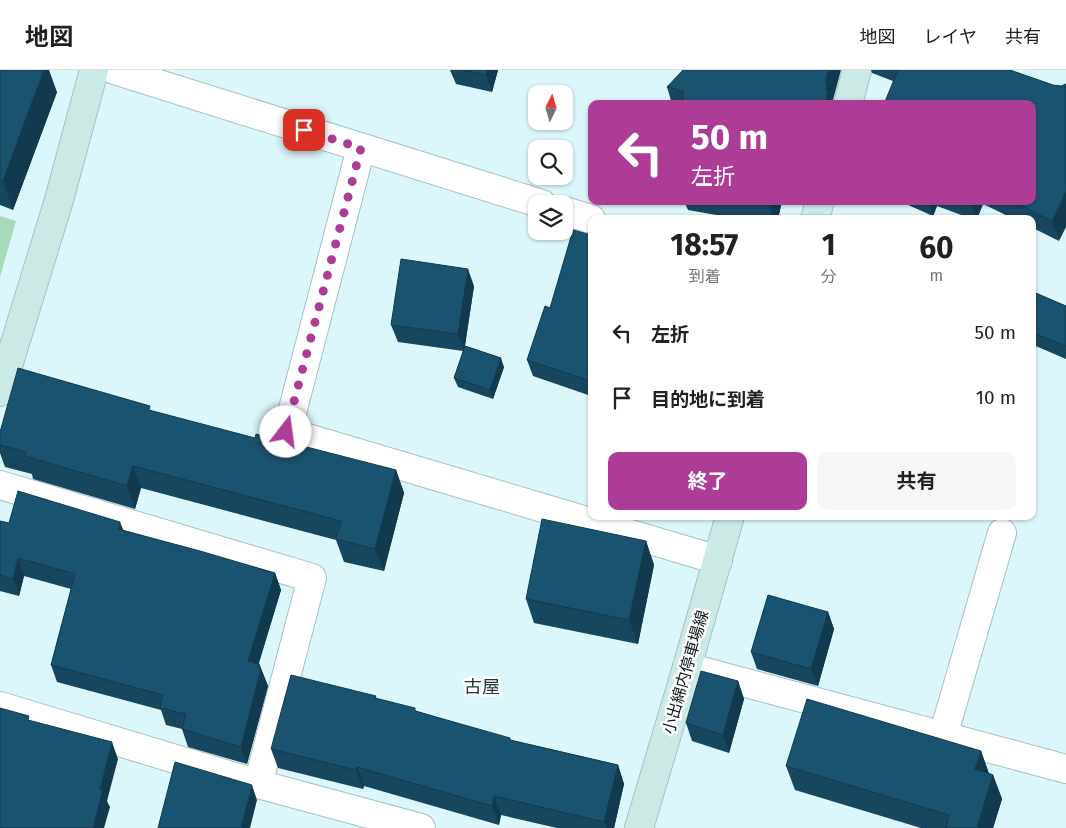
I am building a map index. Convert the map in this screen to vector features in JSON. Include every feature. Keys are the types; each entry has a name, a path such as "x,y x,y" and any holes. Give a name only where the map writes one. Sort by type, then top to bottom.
{"main road":[{"path":"0,392 59,200 94,70"},
{"path":"849,100 857,70"},
{"name":"小出綿内停車場線","path":"639,828 729,520"}],"street":[{"path":"114,70 528,200"},
{"path":"361,148 286,432 718,560"},
{"path":"573,213 588,218"},
{"path":"0,484 312,578 258,784"},
{"path":"943,736 1002,533"},
{"path":"687,667 1066,769"},
{"path":"0,706 258,784 421,828"}],"green space":[{"path":"0,216 16,221 0,277"}],"building":[{"path":"0,70 44,70 3,181 0,180"},
{"path":"464,70 487,70 486,75"},
{"path":"683,70 828,70 825,87 828,92 826,100 682,100 683,91 667,87"},
{"path":"898,70 1010,70 1053,85 1061,86 1066,84 1066,191 1052,221 1020,205 1036,205 1036,100 886,100"},
{"path":"573,230 588,234 588,380 527,360 545,306 550,308 570,240 573,240"},
{"path":"401,259 468,269 458,334 391,325"},
{"path":"1036,293 1066,306 1066,346 1036,334"},
{"path":"465,346 501,358 490,390 454,378"},
{"path":"18,368 150,406 149,410 255,438 256,434 396,470 375,549 336,539 341,521 133,466 127,486 25,456 26,452 0,445 0,432"},
{"path":"18,491 120,522 118,529 275,573 248,661 259,664 258,668 261,669 241,747 182,729 186,714 160,708 163,695 51,665 75,574 18,558 13,579 0,575 0,521 9,523"},
{"path":"542,519 646,541 629,620 526,599"},
{"path":"768,595 828,612 811,669 751,652"},
{"path":"701,671 738,681 723,735 686,723"},
{"path":"291,675 376,696 375,698 415,708 415,711 510,738 510,740 618,765 604,822 494,796 492,806 357,767 356,770 271,749"},
{"path":"807,699 981,751 975,769 993,775 977,828 946,828 949,815 786,766"},
{"path":"0,708 29,716 28,720 112,742 100,789 103,790 93,828 0,828"},
{"path":"175,762 252,785 241,828 158,828"}],"district":[{"name":"古屋","path":"482,687"}],"route":[{"path":"286,432 361,148 304,130"}]}
